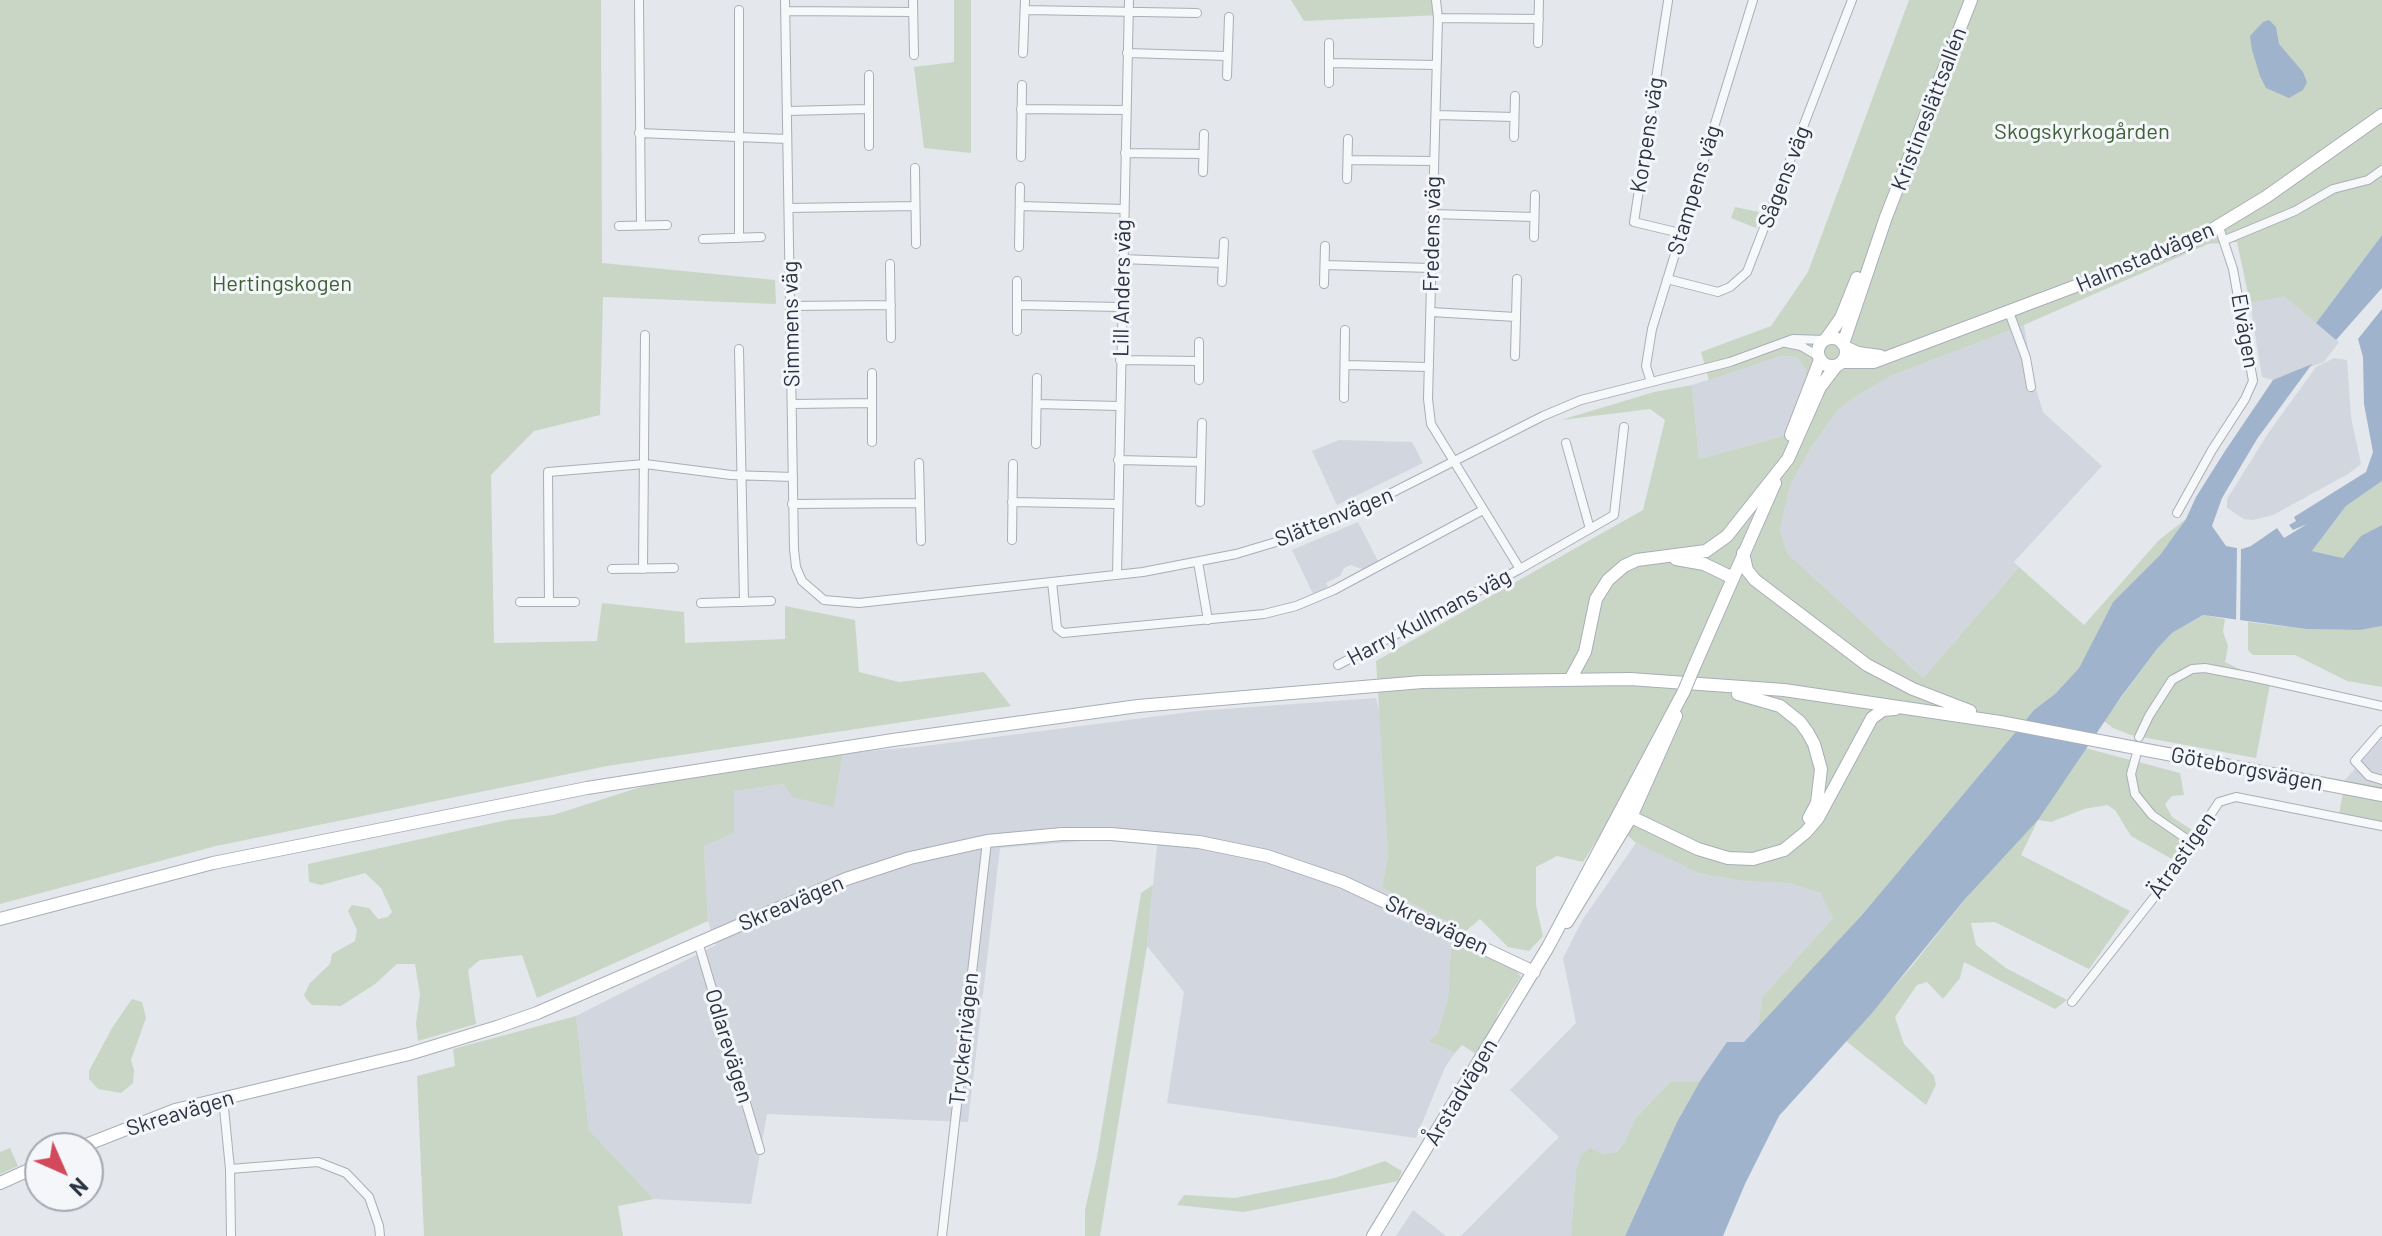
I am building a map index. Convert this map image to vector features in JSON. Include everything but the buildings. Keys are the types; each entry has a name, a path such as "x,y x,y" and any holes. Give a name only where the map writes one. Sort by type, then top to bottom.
{"main road":[{"name":"Kristineslättsallén","path":"1825,340 1841,318 1886,217 1971,0"},
{"name":"Halmstadvägen","path":"1839,364 1864,364 2176,248 2219,227 2315,164 2382,115"},
{"name":"Kristineslättsallén","path":"1844,345 1886,217"},
{"path":"1844,345 1846,352 1839,364 1827,366 1819,358 1819,347 1825,340 1835,339 1858,353 1887,356"},
{"name":"Årstadvägen","path":"1548,947 1590,888 1668,737 1694,667 1779,472 1819,358"},
{"name":"Årstadvägen","path":"1779,472 1820,387 1839,364"},
{"path":"1571,678 1585,652 1596,599 1608,580 1624,566 1637,560 1706,551 1717,545 1738,524 1779,472"},
{"path":"1743,553 1750,575 1840,646 1879,672 1932,697 2004,723"},
{"path":"1669,556 1679,561 1704,564 1733,578"},
{"path":"1719,610 1729,593 1738,586 1772,594"},
{"path":"0,919 213,863 587,788 893,740 1138,706 1422,682 1571,678 1784,690 2004,723"},
{"path":"1712,684 1780,706 1808,733 1819,756 1821,778 1817,803 1800,836"},
{"path":"1626,814 1698,849 1728,858 1753,859 1784,850 1818,818 1872,718 1878,712 1889,709 1922,710"},
{"name":"Göteborgsvägen","path":"2004,723 2382,795"},
{"name":"Årstadvägen","path":"1373,1236 1534,972 1570,902 1626,814"},
{"name":"Skreavägen","path":"104,1138 175,1110 409,1054 497,1027 537,1013 874,869 924,854 987,841 1062,834 1111,834 1199,842 1267,856 1343,882 1534,972"},
{"path":"1514,960 1536,953 1570,902"},
{"path":"0,1183 24,1172"}],"street":[{"path":"639,0 641,225"},
{"name":"Simmens väg","path":"785,0 792,504 796,567 802,581 824,600 859,603"},
{"path":"913,0 914,55"},
{"name":"Lill Anders väg","path":"1117,575 1129,0"},
{"name":"Fredens väg","path":"1436,0 1429,367 1431,424 1453,462"},
{"path":"1538,43 1539,0"},
{"name":"Stampens väg","path":"1651,382 1646,351 1753,0"},
{"name":"Sågens väg","path":"1667,279 1718,292 1740,280 1747,272 1852,0"},
{"name":"Korpens väg","path":"1668,1 1634,222 1680,233"},
{"path":"1023,53 1025,5 1197,13"},
{"path":"739,10 739,238"},
{"path":"786,11 913,12"},
{"path":"1227,76 1229,17"},
{"path":"1438,18 1539,19"},
{"path":"1329,43 1329,83"},
{"path":"1127,53 1227,56"},
{"path":"1329,63 1436,65"},
{"path":"869,75 869,146"},
{"path":"1021,157 1022,85"},
{"path":"1514,137 1515,96"},
{"path":"787,111 868,109"},
{"path":"1021,109 1126,110"},
{"path":"1436,115 1514,117"},
{"path":"639,133 787,139"},
{"path":"1203,172 1204,134"},
{"path":"1347,179 1348,139"},
{"path":"1125,153 1203,154"},
{"path":"1348,160 1434,161"},
{"path":"915,168 916,244"},
{"path":"2225,240 2295,211 2333,189 2368,180 2382,170"},
{"path":"1019,247 1020,187"},
{"path":"1534,237 1535,195"},
{"path":"789,208 915,206"},
{"path":"1020,206 1124,209"},
{"path":"1433,214 1534,217"},
{"path":"619,226 667,225"},
{"name":"Elvägen","path":"2177,513 2253,381 2241,305 2219,227"},
{"path":"703,239 761,237"},
{"path":"1222,282 1224,242"},
{"path":"1324,284 1325,246"},
{"path":"1122,259 1223,263"},
{"path":"890,264 891,338"},
{"path":"1325,265 1431,268"},
{"path":"1515,356 1517,279"},
{"path":"1017,281 1017,331"},
{"path":"790,306 891,305"},
{"path":"1018,305 1121,307"},
{"path":"1431,312 1516,317"},
{"path":"2009,312 2026,358 2031,387"},
{"path":"1344,398 1345,330"},
{"path":"643,569 645,335"},
{"name":"Slättenvägen","path":"859,603 1117,575 1198,562 1276,542 1377,502 1543,416 1581,400 1730,362 1804,338 1825,340"},
{"path":"1199,342 1199,380"},
{"path":"1785,343 1801,346 1819,358"},
{"path":"739,349 744,475 744,602"},
{"path":"1120,360 1199,361"},
{"path":"1345,365 1429,367"},
{"path":"872,373 872,442"},
{"path":"1036,444 1037,378"},
{"path":"792,404 872,403"},
{"path":"1037,404 1119,406"},
{"path":"1200,502 1202,423"},
{"name":"Harry Kullmans väg","path":"1338,665 1520,569 1614,515 1624,427"},
{"path":"1566,443 1590,529"},
{"path":"1118,460 1201,462"},
{"name":"Harry Kullmans väg","path":"1453,462 1520,569"},
{"path":"919,463 921,541"},
{"path":"549,602 548,472 645,464 793,477"},
{"path":"1012,540 1013,464"},
{"path":"1012,502 1117,504"},
{"path":"792,504 919,503"},
{"path":"1052,582 1057,628 1063,633 1264,614 1310,601 1483,510"},
{"path":"1198,562 1208,620"},
{"path":"612,569 674,568"},
{"path":"701,603 771,601"},
{"path":"520,602 575,602"},
{"path":"2139,737 2167,687 2181,673 2192,669 2205,668 2252,677 2382,706"},
{"path":"2382,730 2355,761 2369,776 2382,780"},
{"path":"2136,756 2131,774 2135,794 2152,815 2191,842"},
{"name":"Ätrastigen","path":"2072,1002 2163,886 2219,802 2230,797 2382,826"},
{"name":"Tryckerivägen","path":"942,1236 987,841"},
{"name":"Odlarevägen","path":"698,942 760,1150"},
{"path":"223,1098 230,1169 231,1236"},
{"path":"230,1169 318,1162 346,1173 369,1197 380,1236"}],"shaded area":[{"path":"2284,295 2339,342 2324,362 2273,380 2262,377 2250,303"},
{"path":"2024,325 2033,379 2043,412 2102,466 2014,562 2019,567 1923,678 1788,554 1780,530 1790,484 1838,410 1855,397 1893,375"},
{"path":"1781,356 1797,357 1806,370 1805,384 1787,435 1699,459 1692,385"},
{"path":"2334,358 2347,360 2351,417 2361,464 2273,515 2244,519 2227,508 2227,499 2269,432 2316,367"},
{"path":"1339,440 1412,442 1423,463 1337,505 1312,451"},
{"path":"1358,522 1379,563 1365,570 1351,565 1344,568 1340,576 1326,583 1328,587 1313,594 1292,550"},
{"path":"1376,698 1380,715 1388,854 1382,888 1466,931 1472,948 1451,947 1448,998 1438,1032 1428,1041 1455,1053 1445,1067 1416,1138 1167,1103 1184,992 1147,946 1157,845 1095,840 1000,848 968,1122 767,1114 751,1204 654,1199 589,1130 576,1016 716,945 708,921 704,846 734,791 784,784 834,807 843,753 917,747 1198,711"},
{"path":"2382,738 2382,786 2345,780"},
{"path":"1636,843 1698,873 1743,881 1788,883 1820,893 1833,918 1762,997 1758,1028 1744,1042 1719,1055 1700,1081 1670,1082 1636,1118 1624,1143 1615,1152 1602,1154 1576,1171 1571,1236 1461,1236 1559,1137 1510,1090 1576,1023 1563,958 1583,919"},
{"path":"1413,1210 1446,1236 1396,1236"}],"green space":[{"name":"Hertingskogen","path":"0,0 601,0 602,263 775,280 776,304 603,297 600,415 534,431 491,475 494,643 597,641 602,603 684,612 685,643 785,639 785,606 855,620 859,672 899,682 984,672 1011,706 607,766 216,846 0,904"},
{"path":"954,0 971,0 971,153 924,148 914,67 954,62"},
{"path":"1291,0 1441,0 1441,15 1304,21"},
{"name":"Skogskyrkogården","path":"1909,0 2382,0 2382,235 2316,323 2284,296 2250,303 2237,242 2208,244 2024,325 1893,375 1838,410 1810,449 1790,485 1780,530 1788,554 1923,678 2019,567 2084,625 2159,540 2186,519 2160,555 2113,602 2079,668 2056,693 2034,710 1861,916 1758,1028 1762,997 1833,918 1820,893 1788,883 1743,881 1698,873 1636,843 1610,819 1583,862 1557,856 1536,867 1536,905 1543,936 1529,951 1508,947 1480,919 1466,931 1382,888 1388,854 1376,661 1643,510 1665,420 1650,409 1561,420 1654,392 1692,385 1699,459 1787,435 1805,384 1806,370 1797,357 1781,356 1709,380 1701,352 1771,326 1808,272"},
{"path":"1735,207 1759,212 1756,228 1731,218"},
{"path":"2382,481 2382,525 2361,537 2343,558 2312,551 2346,506"},
{"path":"2203,615 2225,619 2223,632 2228,646 2225,662 2270,684 2256,758 2131,735 2104,721 2157,649 2172,633"},
{"path":"2248,622 2306,629 2360,630 2382,626 2382,687 2347,681 2295,655 2253,655 2248,650"},
{"path":"2085,748 2180,773 2184,795 2172,796 2165,804 2172,817 2192,830 2172,859 2131,836 2115,810 2107,805 2084,809 2051,822 2038,820 2021,855 2130,911 2089,969 1995,922 1971,923 1976,945 2006,968 2067,1000 2055,1009 1964,962 1960,978 1943,999 1927,982 1917,985 1895,1017 1904,1044 1934,1076 1936,1085 1926,1105 1846,1041 1912,966"},
{"path":"843,753 834,807 792,797 784,784 734,791 734,833 704,846 708,921 537,998 522,955 480,960 468,970 476,1024 418,1041 416,1023 420,995 415,964 397,964 375,984 341,1006 312,1005 304,995 310,983 330,964 332,954 355,941 357,930 348,911 352,905 369,908 378,919 388,917 392,912 381,888 365,873 321,885 309,882 308,864 507,820 553,815 647,785"},
{"path":"2345,780 2382,786 2382,825 2339,815"},
{"path":"1153,885 1147,946 1100,1236 1085,1236 1085,1210 1097,1157 1141,893"},
{"path":"1451,947 1472,948 1515,968 1521,977 1499,1011 1491,1036 1479,1056 1462,1045 1455,1053 1428,1041 1438,1032 1448,998"},
{"path":"132,999 142,1002 146,1018 131,1060 133,1083 121,1093 98,1089 89,1079 89,1071"},
{"path":"576,1016 589,1130 654,1199 618,1206 623,1236 424,1236 417,1076 455,1066 453,1049"},
{"path":"1700,1081 1677,1122 1625,1236 1571,1236 1576,1171 1582,1155 1590,1148 1602,1154 1616,1152 1636,1118 1670,1082"},
{"path":"10,1148 18,1166 0,1174 0,1152"},
{"path":"1385,1161 1402,1171 1398,1181 1244,1212 1177,1205 1184,1195 1235,1198 1335,1178"}],"water":[{"path":"2269,20 2276,27 2279,44 2303,72 2307,82 2303,90 2289,98 2266,88 2252,50 2250,36"},
{"path":"2382,235 2382,288 2336,340 2316,323"},
{"path":"2382,309 2382,481 2346,506 2312,551 2343,558 2361,536 2382,525 2382,626 2360,630 2306,629 2203,615 2172,633 2121,697 2038,820 1965,899 1872,1013 1779,1116 1723,1236 1625,1236 1677,1122 1727,1042 1744,1042 1861,916 2034,710 2056,693 2079,668 2113,602 2160,555 2186,519 2196,497 2273,380 2312,364 2257,439 2222,498 2212,526 2226,546 2242,549 2251,546 2277,528 2284,538 2307,524 2293,530 2289,525 2296,521 2294,517 2366,472 2373,452 2364,404 2363,357 2358,339"}],"pier":[{"path":"2237,548 2241,548 2240,625 2236,625"}]}
